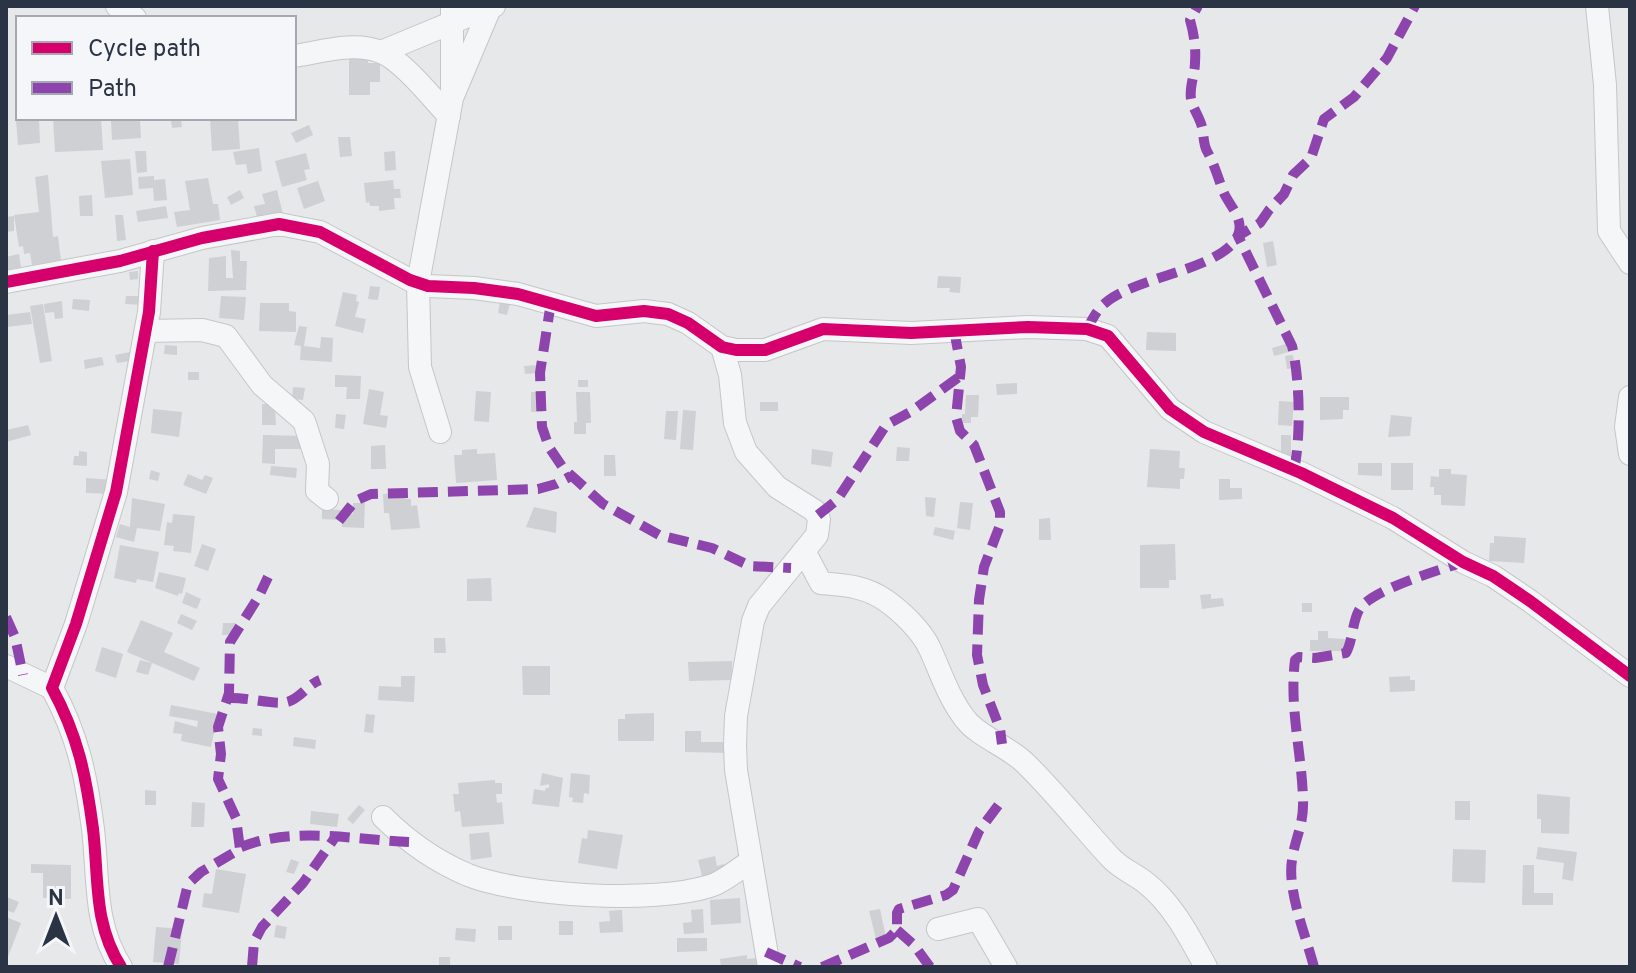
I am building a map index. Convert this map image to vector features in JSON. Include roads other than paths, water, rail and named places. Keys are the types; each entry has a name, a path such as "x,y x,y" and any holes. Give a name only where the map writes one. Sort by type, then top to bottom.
{"street":[{"path":"1597,6 1605,85 1609,231 1630,263"},
{"path":"381,52 452,15 492,7"},
{"path":"451,107 492,7"},
{"path":"440,432 420,367 418,283 451,107 452,15"},
{"path":"296,56 349,47 381,52 451,107"},
{"path":"6,282 120,261 202,238 279,224 320,232 418,283 518,294 596,316 644,311 668,314 688,323 722,347 752,351 765,350 811,332 835,328 911,333 1028,327 1087,329 1108,336 1170,409 1204,432 1301,473 1393,518 1530,601 1629,679"},
{"path":"52,688 84,603 116,492 146,331 153,251"},
{"path":"146,331 202,330 226,336 262,385 304,421 318,464 317,491 327,499"},
{"path":"722,347 730,375 735,423 746,452 777,487 818,515 820,527 817,535 759,606 753,621 736,716 736,770 769,967"},
{"path":"1629,449 1626,427 1630,397"},
{"path":"804,551 821,583 848,584 886,600 919,632 930,648 945,686 969,724 1023,760 1079,819 1114,862 1147,884 1160,897 1191,939 1206,967"},
{"path":"6,666 52,688 78,743 93,832 101,923 106,942 121,967"},
{"path":"383,817 421,851 469,875 518,888 607,896 653,895 711,886 751,861"},
{"path":"938,929 978,919 1006,967"}]}
